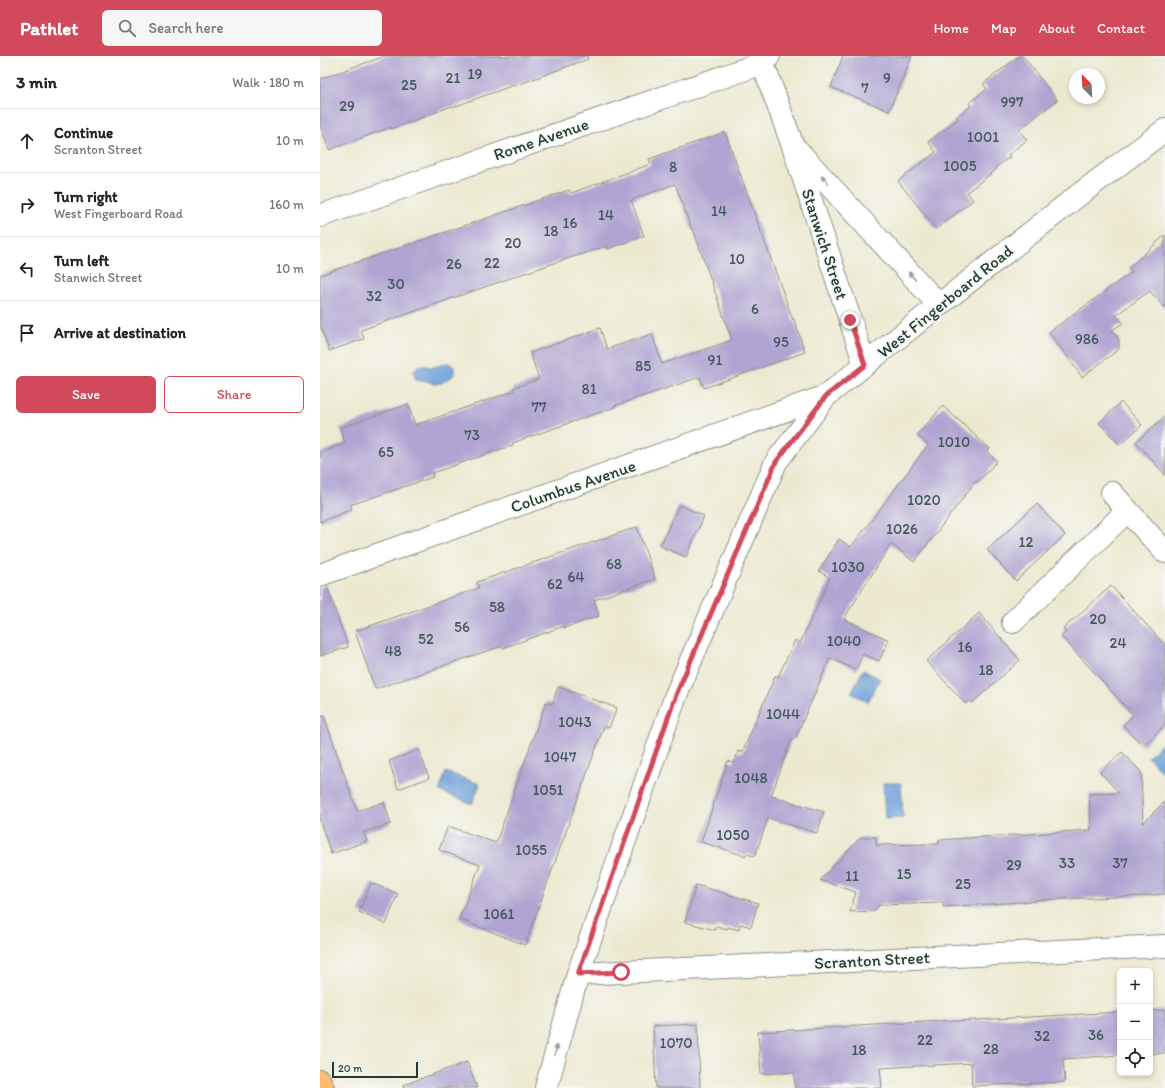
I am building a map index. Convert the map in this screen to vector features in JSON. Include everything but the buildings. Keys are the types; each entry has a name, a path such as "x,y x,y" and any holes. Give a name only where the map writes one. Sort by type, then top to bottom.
{"main road":[{"path":"320,1080 323,1088"}],"street":[{"name":"Stanwich Street","path":"764,58 865,365"},
{"name":"Rome Avenue","path":"320,216 764,58"},
{"name":"West Fingerboard Road","path":"546,1088 578,974 676,695 776,462 826,396 1074,198 1165,130"},
{"name":"Stanwich Street","path":"793,146 939,305"},
{"name":"Columbus Avenue","path":"320,575 826,396"},
{"path":"1112,494 1165,552"},
{"path":"1013,622 1127,511"},
{"name":"Scranton Street","path":"578,974 1165,946"}],"water":[{"path":"449,363 454,367 453,376 441,383 434,384 427,381 420,381 415,378 414,371 418,366 422,365 434,367"},
{"path":"863,670 880,679 868,702 851,693"},
{"path":"1164,742 1165,743 1165,775 1148,757"},
{"path":"446,772 480,784 472,804 439,791"},
{"path":"883,783 901,783 903,818 885,819"}],"route":[{"path":"621,972 578,974 676,695 776,462 826,396 865,365 850,320"}]}
